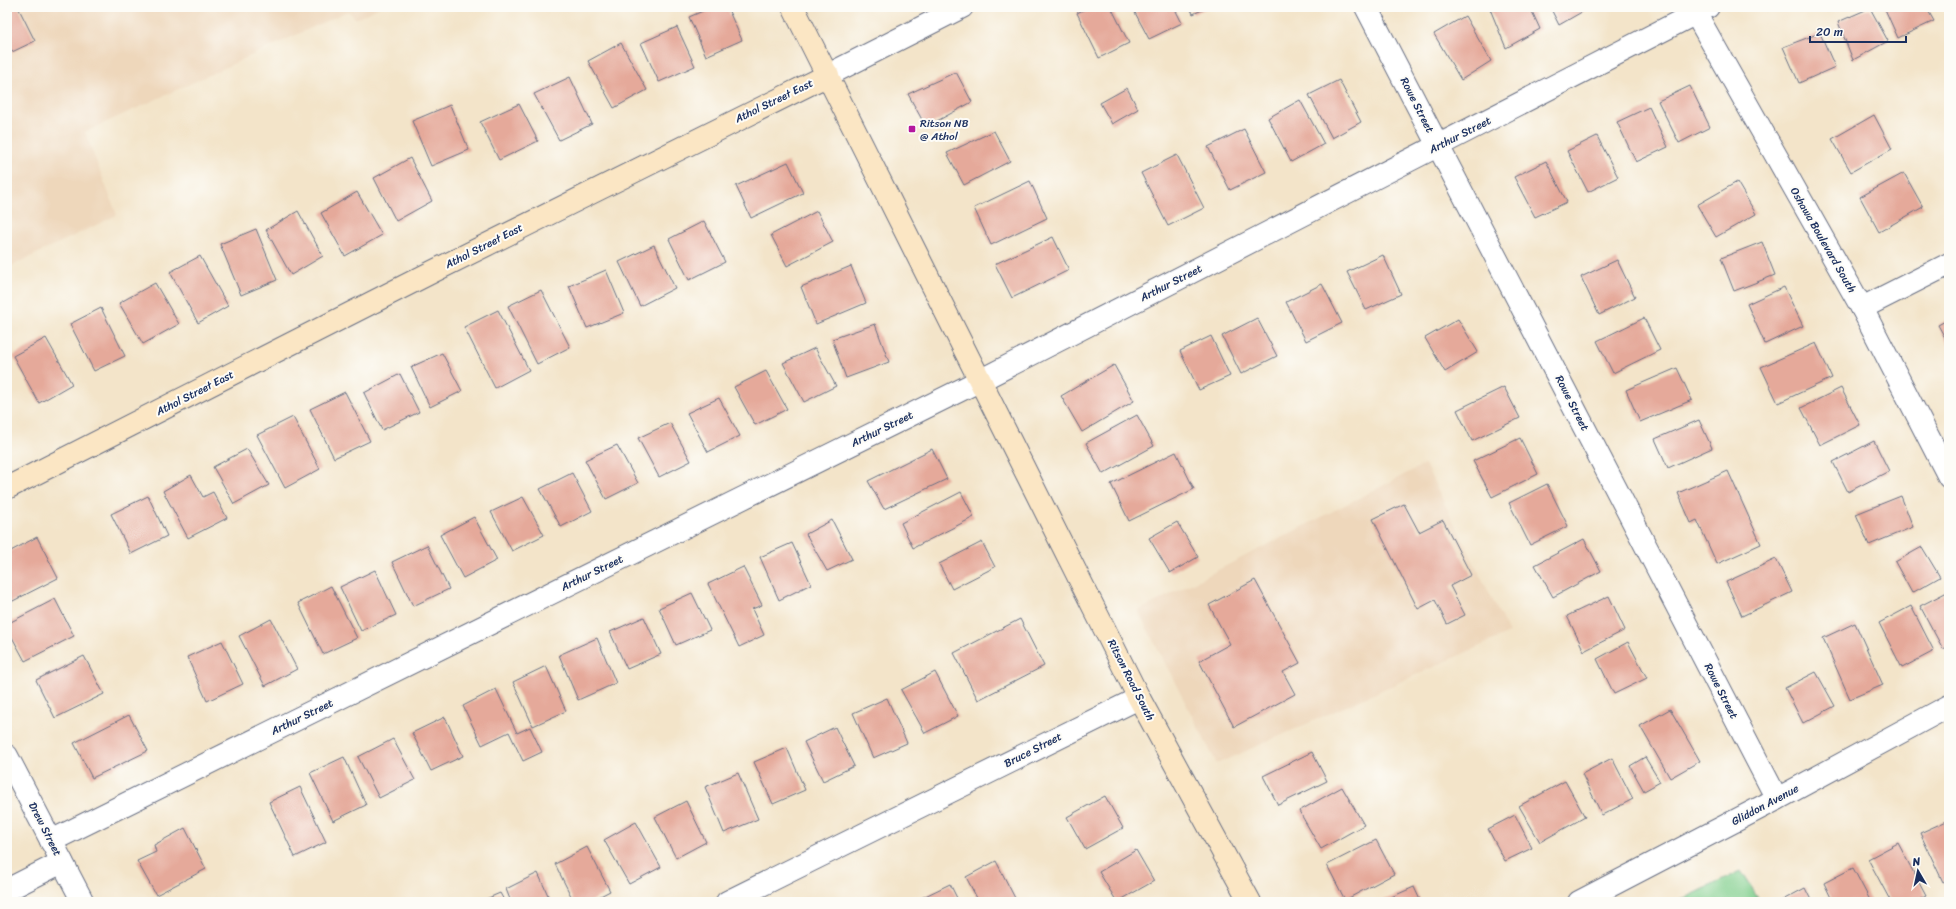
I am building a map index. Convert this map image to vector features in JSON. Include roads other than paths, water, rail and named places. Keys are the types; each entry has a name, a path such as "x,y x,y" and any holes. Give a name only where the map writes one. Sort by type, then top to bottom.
{"main road":[{"name":"Ritson Road South","path":"793,7 828,74 1139,698 1250,902"},
{"name":"Athol Street East","path":"7,488 448,264 828,74"}],"street":[{"name":"Athol Street East","path":"828,74 962,7"},
{"name":"Rowe Street","path":"1366,7 1778,799"},
{"name":"Arthur Street","path":"52,841 981,380 1438,146 1698,9"},
{"name":"Oshawa Boulevard South","path":"1698,9 1862,308 1949,477"},
{"path":"1862,308 1949,264"},
{"name":"Bruce Street","path":"727,902 1139,698"},
{"name":"Gliddon Avenue","path":"1579,902 1778,799 1949,706"},
{"name":"Drew Street","path":"7,756 83,902"},
{"path":"7,890 62,862"}],"place":[{"name":"Ritson NB @ Athol","path":"912,129"}]}
